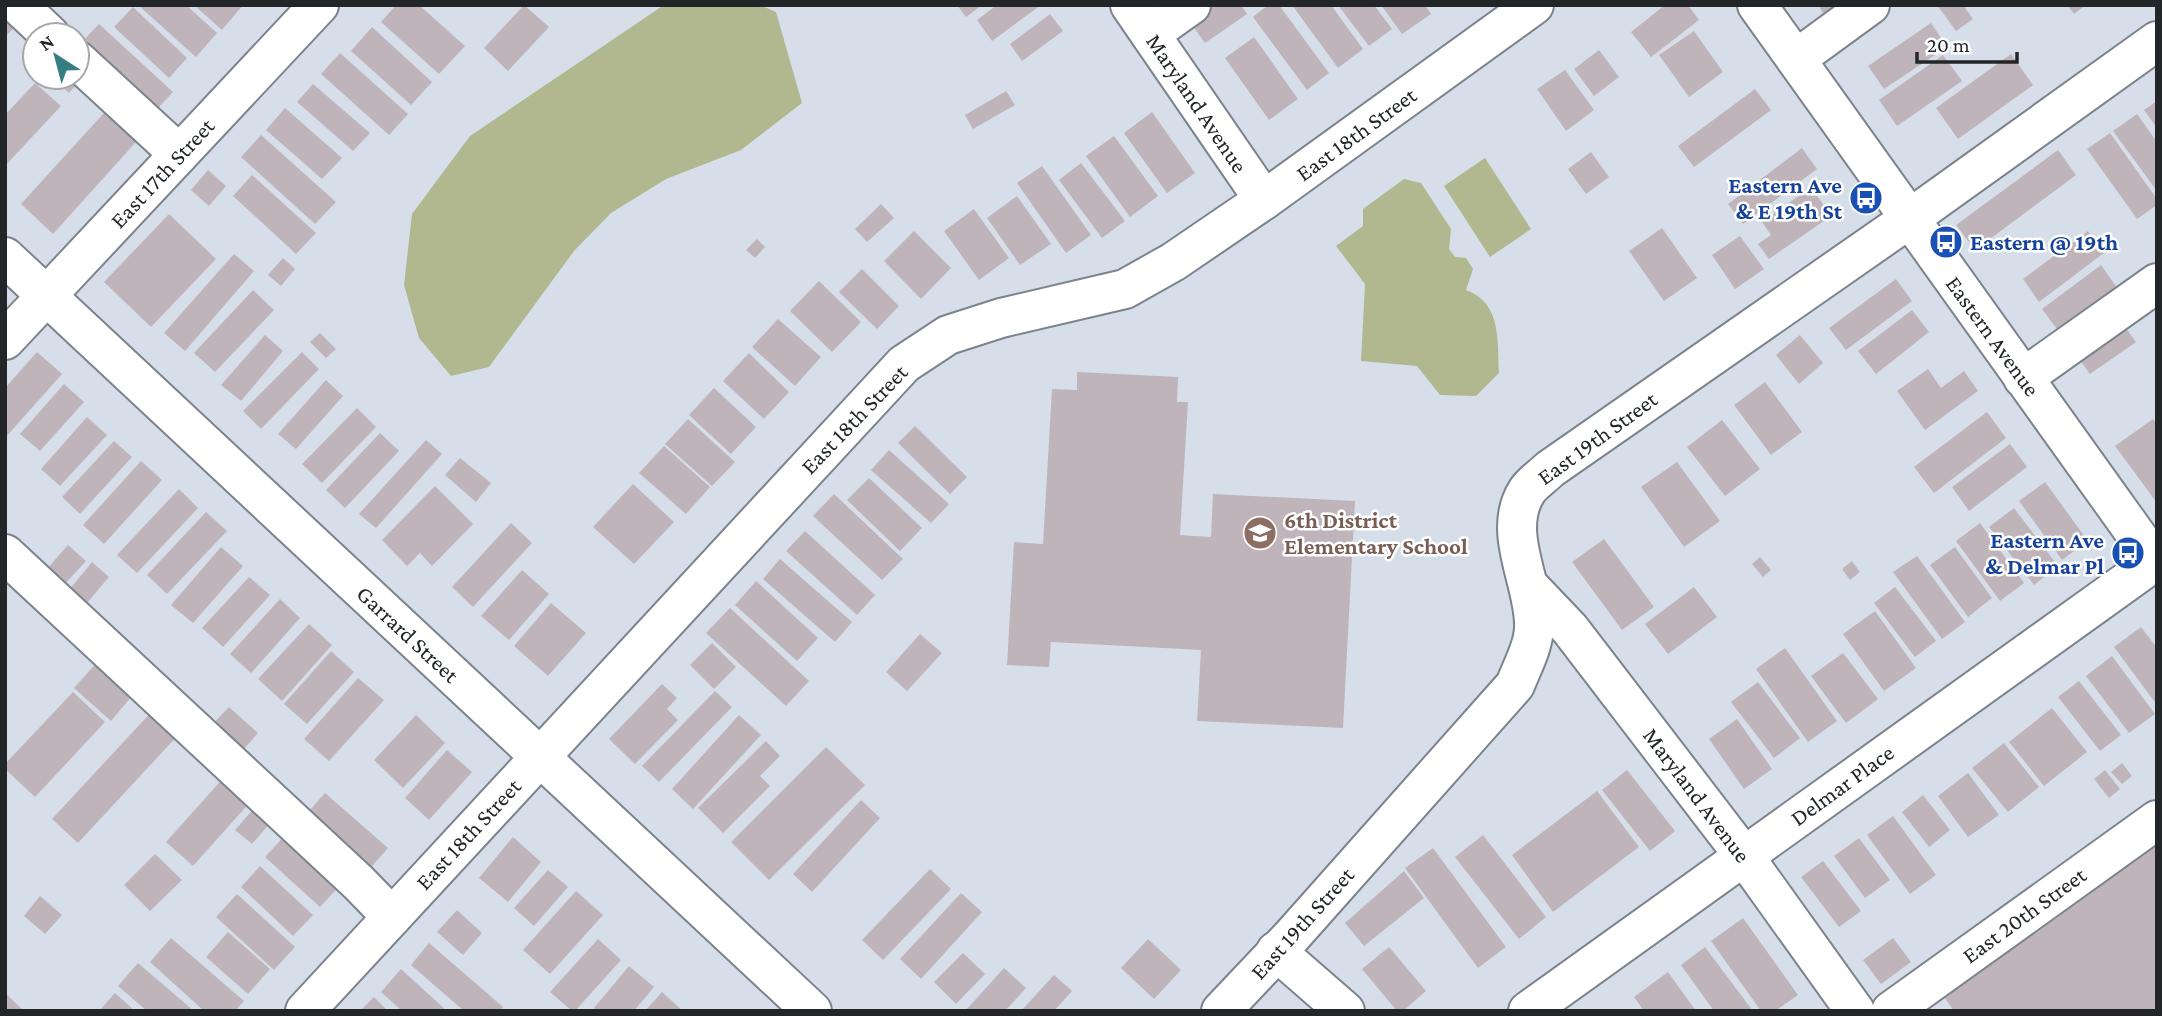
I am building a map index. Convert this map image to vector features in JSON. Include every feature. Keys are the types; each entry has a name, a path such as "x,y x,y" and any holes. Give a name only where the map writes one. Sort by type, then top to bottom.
{"street":[{"path":"18,5 35,21"},
{"name":"East 17th Street","path":"5,340 319,5"},
{"path":"1140,20 1191,5"},
{"name":"East 18th Street","path":"305,1011 904,364 948,335 1001,318 1125,289 1173,262 1264,200 1534,5"},
{"name":"Eastern Avenue","path":"1757,5 2156,562"},
{"path":"1796,59 1870,5"},
{"name":"Maryland Avenue","path":"1140,20 1264,200"},
{"name":"East 19th Street","path":"1221,1011 1515,685 1528,654 1535,625 1529,586 1519,551 1518,516 1527,491 1550,469 1909,219 2157,41"},
{"path":"91,73 179,154"},
{"name":"Garrard Street","path":"5,257 812,1011"},
{"path":"2023,378 2157,283"},
{"path":"5,554 359,883 392,917"},
{"name":"Delmar Place","path":"1528,1011 2156,562"},
{"name":"Maryland Avenue","path":"1529,586 1570,629 1744,856 1855,1011"},
{"name":"East 20th Street","path":"1891,1011 2157,820"},
{"path":"1276,951 1345,1011"}],"green space":[{"path":"664,5 760,5 776,12 802,103 741,150 666,179 611,213 574,251 489,367 451,376 419,338 404,285 412,214 470,136"},
{"path":"1485,158 1531,229 1490,257 1444,186"},
{"path":"1404,179 1421,183 1451,229 1449,249 1455,257 1466,258 1473,269 1466,290 1478,296 1492,314 1497,336 1499,373 1476,396 1440,395 1417,366 1361,361 1365,284 1336,246 1363,226 1363,209"}],"building":[{"path":"138,5 186,5 217,33 196,57"},
{"path":"194,5 243,5 222,30"},
{"path":"396,5 419,5 465,46 439,74 381,22"},
{"path":"524,5 549,27 508,71 484,48"},
{"path":"957,5 982,5 966,17"},
{"path":"997,5 1041,5 992,41 977,20"},
{"path":"1206,5 1241,5 1247,14 1205,43 1187,18"},
{"path":"1268,5 1279,5 1329,73 1307,90 1253,17"},
{"path":"1292,5 1331,5 1363,49 1338,68"},
{"path":"1338,5 1374,5 1392,29 1369,46"},
{"path":"1381,5 1425,5 1431,14 1402,34"},
{"path":"1665,5 1688,5 1699,20 1651,57 1631,32"},
{"path":"1818,5 1854,5 1829,22"},
{"path":"1937,5 1963,5 1973,19 1956,31"},
{"path":"2067,5 2086,5 2074,14"},
{"path":"133,7 187,58 169,78 114,27"},
{"path":"5,8 20,21 5,37"},
{"path":"1050,14 1063,31 1022,61 1010,44"},
{"path":"1931,23 1947,47 1884,89 1868,66"},
{"path":"99,24 173,92 149,118 91,61 91,32"},
{"path":"372,27 432,82 411,105 351,51"},
{"path":"1694,31 1723,72 1689,97 1659,55"},
{"path":"1254,37 1298,99 1269,120 1225,58"},
{"path":"1599,50 1619,77 1594,96 1574,69"},
{"path":"340,53 408,114 389,135 321,74"},
{"path":"2011,54 2033,85 1958,139 1936,108"},
{"path":"1943,55 1962,81 1897,126 1879,100"},
{"path":"1565,70 1594,110 1566,131 1537,89"},
{"path":"313,84 370,133 353,151 297,102"},
{"path":"1755,89 1771,110 1694,167 1678,146"},
{"path":"28,91 44,91 61,106 5,166 5,115"},
{"path":"1006,91 1015,105 973,129 965,115"},
{"path":"2157,101 2157,128 2144,110"},
{"path":"113,103 145,132 53,234 21,204"},
{"path":"285,108 342,158 322,179 266,130"},
{"path":"1152,112 1195,173 1167,193 1124,133"},
{"path":"2137,114 2157,142 2157,191 2113,131"},
{"path":"2110,133 2157,199 2157,205 2137,219 2087,149"},
{"path":"261,135 336,202 315,224 241,157"},
{"path":"1114,136 1158,196 1130,217 1086,156"},
{"path":"1802,148 1817,169 1743,224 1728,204"},
{"path":"2058,150 2076,175 1975,250 1956,225"},
{"path":"1591,152 1609,177 1586,194 1568,169"},
{"path":"1081,163 1125,221 1102,238 1059,180"},
{"path":"1042,166 1091,235 1066,253 1017,183"},
{"path":"208,170 226,186 209,206 191,190"},
{"path":"252,175 316,233 296,254 233,196"},
{"path":"1811,187 1831,216 1769,259 1758,244 1771,235 1762,222"},
{"path":"1017,196 1051,244 1020,265 987,218"},
{"path":"881,204 894,218 867,242 855,229"},
{"path":"974,209 1009,258 979,280 944,231"},
{"path":"169,214 216,259 151,327 104,282"},
{"path":"1662,228 1697,278 1664,301 1629,251"},
{"path":"914,231 951,268 921,299 884,261"},
{"path":"2088,231 2104,253 2039,302 2023,279"},
{"path":"1740,236 1764,269 1735,289 1712,255"},
{"path":"757,239 765,247 755,258 746,250"},
{"path":"234,254 254,271 185,351 164,333"},
{"path":"283,258 295,269 281,286 268,275"},
{"path":"2101,265 2118,289 2060,333 2042,309"},
{"path":"862,269 899,306 877,329 839,292"},
{"path":"1896,279 1912,301 1846,350 1829,328"},
{"path":"819,281 861,322 832,352 790,311"},
{"path":"253,290 274,310 215,372 194,353"},
{"path":"1912,310 1929,332 1876,374 1858,351"},
{"path":"778,319 821,357 795,386 752,347"},
{"path":"2120,320 2136,342 2090,374 2074,352"},
{"path":"320,333 336,349 326,358 310,342"},
{"path":"265,335 283,351 241,401 221,385"},
{"path":"1800,335 1823,363 1799,384 1776,355"},
{"path":"37,352 62,374 5,438 5,388"},
{"path":"302,352 319,369 261,429 243,411"},
{"path":"749,353 789,392 764,419 723,381"},
{"path":"1928,369 1941,388 1964,371 1978,391 1925,430 1897,391"},
{"path":"1077,372 1178,377 1177,402 1188,402 1180,535 1211,537 1213,494 1355,501 1343,728 1197,721 1201,650 1051,642 1049,667 1007,665 1014,542 1043,544 1052,389 1077,390"},
{"path":"326,380 343,396 296,449 278,434"},
{"path":"1765,382 1802,432 1771,455 1734,405"},
{"path":"64,384 84,402 40,451 20,434"},
{"path":"714,388 756,427 731,454 689,415"},
{"path":"357,408 376,427 322,483 302,464"},
{"path":"1987,412 2006,438 1934,493 1914,467"},
{"path":"87,417 107,435 60,486 41,469"},
{"path":"688,419 735,462 712,486 665,444"},
{"path":"2153,419 2157,425 2157,503 2115,446"},
{"path":"1722,420 1760,469 1725,496 1687,447"},
{"path":"915,426 967,477 950,494 898,443"},
{"path":"380,433 399,451 345,508 326,490"},
{"path":"426,440 442,454 376,528 359,514"},
{"path":"114,441 132,457 80,514 62,497"},
{"path":"2010,444 2027,467 1969,511 1952,487"},
{"path":"664,446 710,487 686,514 639,473"},
{"path":"889,450 949,504 931,523 871,470"},
{"path":"460,458 491,483 476,502 445,475"},
{"path":"141,461 162,480 104,544 83,525"},
{"path":"1677,462 1720,521 1684,547 1641,487"},
{"path":"869,478 922,528 900,551 847,500"},
{"path":"2045,482 2088,541 2062,560 2019,501"},
{"path":"633,484 674,522 634,564 593,527"},
{"path":"435,486 473,524 432,566 420,553 407,566 382,540"},
{"path":"179,489 198,508 137,573 117,555"},
{"path":"834,494 903,559 882,580 813,516"},
{"path":"2014,508 2058,566 2034,585 1989,527"},
{"path":"206,512 227,531 167,594 147,575"},
{"path":"511,523 532,543 473,607 452,587"},
{"path":"1980,523 2024,583 2000,601 1956,541"},
{"path":"805,531 875,595 857,615 786,551"},
{"path":"1604,539 1654,607 1622,630 1572,562"},
{"path":"68,545 86,561 63,586 46,570"},
{"path":"221,547 243,566 193,623 171,605"},
{"path":"1955,547 1992,598 1968,617 1930,565"},
{"path":"1917,556 1965,622 1942,639 1893,572"},
{"path":"1760,557 1771,570 1763,577 1752,564"},
{"path":"780,559 852,622 835,642 763,579"},
{"path":"1852,561 1860,572 1850,580 1842,569"},
{"path":"92,562 109,577 87,603 70,589"},
{"path":"522,570 549,594 509,640 481,616"},
{"path":"249,577 270,595 223,647 202,628"},
{"path":"756,581 818,638 797,661 735,605"},
{"path":"1694,587 1717,617 1668,654 1645,624"},
{"path":"1895,587 1936,641 1915,657 1874,603"},
{"path":"280,599 300,618 251,673 230,654"},
{"path":"551,603 586,633 548,676 514,646"},
{"path":"730,608 809,681 786,706 706,633"},
{"path":"1875,611 1916,668 1884,691 1843,634"},
{"path":"309,624 332,645 282,701 258,679"},
{"path":"2141,627 2157,648 2157,705 2114,647"},
{"path":"920,634 942,653 907,691 886,672"},
{"path":"712,643 736,667 714,689 690,665"},
{"path":"1785,648 1837,721 1808,742 1756,669"},
{"path":"331,651 354,672 307,724 284,704"},
{"path":"1843,653 1878,699 1846,723 1811,676"},
{"path":"2112,656 2155,714 2129,733 2086,676"},
{"path":"100,659 136,691 111,721 74,688"},
{"path":"358,678 384,700 329,761 304,739"},
{"path":"2079,681 2121,735 2100,751 2058,697"},
{"path":"1758,682 1800,738 1774,758 1731,702"},
{"path":"662,684 677,698 667,709 678,720 635,764 609,739"},
{"path":"715,691 732,707 659,782 642,766"},
{"path":"73,692 105,722 35,797 5,769 5,764"},
{"path":"229,707 258,733 238,756 208,729"},
{"path":"155,708 181,732 78,843 52,819"},
{"path":"2052,708 2087,752 2044,786 2009,742"},
{"path":"416,715 445,743 403,788 374,760"},
{"path":"739,715 761,735 693,809 672,789"},
{"path":"1737,719 1772,769 1744,789 1709,739"},
{"path":"766,741 780,756 760,776 770,786 723,833 698,808"},
{"path":"2004,743 2039,787 2008,812 1972,768"},
{"path":"826,747 865,785 769,880 731,842"},
{"path":"447,750 472,772 429,820 405,798"},
{"path":"2122,763 2132,776 2122,784 2111,772"},
{"path":"1627,770 1675,831 1650,851 1602,790"},
{"path":"2105,770 2120,789 2109,798 2094,779"},
{"path":"1968,773 1999,815 1968,837 1938,796"},
{"path":"226,775 253,799 193,866 166,842"},
{"path":"1597,791 1639,847 1553,912 1512,855"},
{"path":"325,793 388,848 366,873 303,818"},
{"path":"1923,795 1950,830 1929,847 1902,812"},
{"path":"861,800 880,818 812,892 793,874"},
{"path":"255,807 272,821 252,844 235,830"},
{"path":"1893,816 1936,875 1910,894 1867,835"},
{"path":"290,830 345,880 320,907 265,857"},
{"path":"1483,835 1546,917 1519,939 1455,857"},
{"path":"513,837 541,862 508,902 479,878"},
{"path":"1859,838 1890,880 1865,898 1834,856"},
{"path":"2157,840 2157,1011 1954,1011 1942,994"},
{"path":"1433,848 1506,947 1478,968 1405,868"},
{"path":"155,854 182,880 150,911 124,885"},
{"path":"1823,861 1861,911 1839,927 1801,877"},
{"path":"260,866 313,915 293,936 241,887"},
{"path":"930,869 951,889 883,960 862,940"},
{"path":"548,870 568,887 534,926 514,908"},
{"path":"1404,871 1424,898 1364,946 1345,923"},
{"path":"576,891 603,915 550,974 523,950"},
{"path":"961,893 982,912 921,979 900,959"},
{"path":"237,894 295,947 274,970 216,917"},
{"path":"40,896 62,915 45,934 24,916"},
{"path":"457,910 482,933 463,955 437,932"},
{"path":"1743,918 1798,995 1775,1011 1761,1011 1711,941"},
{"path":"228,932 270,969 248,994 206,957"},
{"path":"171,938 244,1001 235,1011 204,1011 150,962"},
{"path":"1893,938 1911,962 1881,984 1863,960"},
{"path":"598,939 621,960 575,1011 572,1011 550,992"},
{"path":"1148,939 1181,970 1154,999 1121,968"},
{"path":"429,943 503,1007 500,1011 464,1011 411,965"},
{"path":"1389,947 1426,991 1403,1011 1397,1011 1362,969"},
{"path":"1705,947 1753,1011 1714,1011 1681,965"},
{"path":"963,953 985,974 956,1004 934,982"},
{"path":"138,963 194,1011 147,1011 118,986"},
{"path":"629,966 654,987 634,1011 597,1011 594,1008"},
{"path":"1004,968 1026,988 1005,1011 965,1011"},
{"path":"401,969 447,1011 402,1011 381,992"},
{"path":"1668,972 1696,1011 1644,1011 1634,997"},
{"path":"1054,975 1072,991 1054,1011 1021,1011"},
{"path":"662,992 683,1011 645,1011"},
{"path":"5,993 24,1011 5,1011"},
{"path":"115,993 135,1011 99,1011"},
{"path":"374,997 388,1011 360,1011"}],"place":[{"name":"Eastern Ave & E 19th St","path":"1866,198"},
{"name":"Eastern @ 19th","path":"1946,242"},
{"name":"6th District Elementary School","path":"1260,533"},
{"name":"Eastern Ave & Delmar Pl","path":"2128,553"}]}
